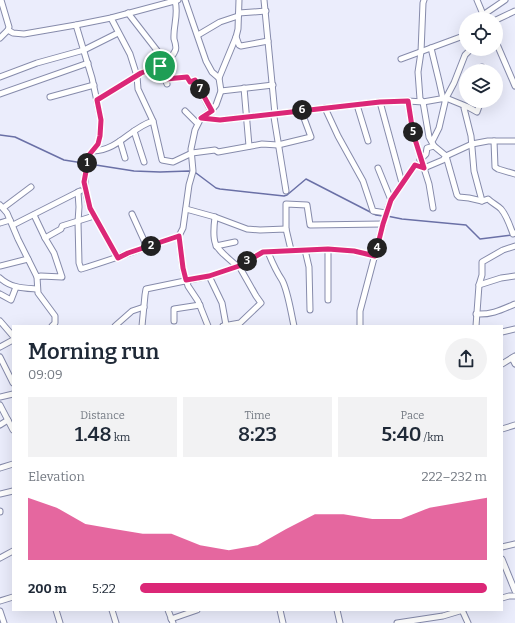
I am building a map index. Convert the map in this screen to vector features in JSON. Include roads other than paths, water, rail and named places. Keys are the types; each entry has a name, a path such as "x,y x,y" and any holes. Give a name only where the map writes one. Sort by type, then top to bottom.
{"street":[{"path":"0,38 8,30 8,23 2,0"},
{"path":"185,0 206,62 212,72 219,78"},
{"path":"208,325 200,305 191,293 186,280 179,236 183,228 189,185 193,173 191,145 197,123 201,118 212,111 221,91 219,78 236,38 239,0"},
{"path":"264,0 273,84 274,117 286,191"},
{"path":"424,0 421,52 418,72 420,99 423,102 429,137 433,144 446,156 459,197 482,201 488,198 491,203 500,208 504,213 513,234 515,233"},
{"path":"477,0 482,12"},
{"path":"490,12 505,0"},
{"path":"8,30 13,33 24,34 111,18 177,1 174,32 176,51 171,58 161,65 141,73 97,100"},
{"path":"198,35 220,22 239,14 266,11"},
{"path":"503,17 515,11"},
{"path":"128,13 159,53 161,65 167,82 179,77 187,77 190,82 195,80 212,111"},
{"path":"111,18 130,54 137,76 138,89 153,121 162,160 173,162 192,153 215,150 218,152 262,144 278,145 311,137 301,110"},
{"path":"76,25 94,85 100,113 101,129 98,144 89,155 84,182 85,190 90,208 118,258"},
{"path":"0,76 37,63 84,50 118,33"},
{"path":"236,38 241,46 268,41"},
{"path":"401,59 459,38"},
{"path":"431,48 445,99"},
{"path":"360,325 360,311 383,224 391,200 415,165 426,154 427,148 433,144 439,128 445,99 465,56"},
{"path":"502,56 515,86"},
{"path":"0,94 88,63"},
{"path":"221,91 273,84"},
{"path":"50,97 94,85"},
{"path":"244,88 249,146"},
{"path":"201,118 220,120 380,102 423,102 445,99 459,104"},
{"path":"408,101 413,133 429,184 432,208"},
{"path":"380,102 402,183"},
{"path":"357,105 368,141"},
{"path":"325,108 338,136 363,181 373,211 386,215"},
{"path":"464,108 471,136 474,171 482,201"},
{"path":"469,108 477,112 478,108"},
{"path":"185,111 197,123"},
{"path":"93,151 107,149 143,125 153,121"},
{"path":"134,131 144,162"},
{"path":"120,141 125,158"},
{"path":"415,165 424,168 443,160 446,156 472,144 494,141 515,141"},
{"path":"494,141 495,167 515,174"},
{"path":"378,168 391,200"},
{"path":"31,187 2,206 37,277 38,293 55,316 55,324 54,325"},
{"path":"0,223 11,222 34,215 78,192 85,190"},
{"path":"78,192 79,263 81,269 118,258 179,236"},
{"path":"291,250 286,229 286,204 307,205 310,225 383,224"},
{"path":"186,209 215,217 247,229 286,229"},
{"path":"132,214 147,247"},
{"path":"34,215 54,253 62,277 37,277"},
{"path":"45,238 61,229 62,226 94,216"},
{"path":"215,217 213,232 216,246 238,266 261,303 240,323 230,325"},
{"path":"216,246 235,242"},
{"path":"476,325 479,285 482,275 482,262 503,250 515,246"},
{"path":"142,325 146,289 209,276 238,266 259,254 291,250 328,249 354,251 375,256"},
{"path":"328,249 328,300"},
{"path":"305,250 309,267 308,283 310,310"},
{"path":"268,252 274,268 282,280 294,325"},
{"path":"0,266 28,259"},
{"path":"209,276 222,303 225,325"},
{"path":"479,285 501,278 515,276"},
{"path":"0,278 6,284 16,287 37,288"},
{"path":"0,294 11,300 16,287"},
{"path":"476,314 487,315 498,312 515,304"},
{"path":"174,321 174,309 200,305"},
{"path":"116,325 132,311 144,307"},
{"path":"0,321 12,335"},
{"path":"503,332 515,329"},
{"path":"0,347 12,341"},
{"path":"0,357 12,380"},
{"path":"503,363 514,357 515,364"},
{"path":"0,397 12,394"},
{"path":"0,405 12,428"},
{"path":"0,425 8,420"},
{"path":"503,428 515,425"},
{"path":"0,468 12,464"},
{"path":"0,494 12,492"},
{"path":"503,547 515,544"},
{"path":"0,558 12,552"},
{"path":"503,561 515,590"},
{"path":"503,598 515,596"},
{"path":"0,601 12,598"},
{"path":"0,611 4,623"},
{"path":"56,611 60,623"},
{"path":"112,611 116,623"},
{"path":"168,611 172,621 195,611"},
{"path":"280,611 283,623"},
{"path":"336,611 340,623"},
{"path":"397,623 443,616 459,611"},
{"path":"462,611 468,623"}],"waterway":[{"path":"0,135 15,137 64,160 134,171 189,171 196,173 216,188 220,189 284,196 306,179 376,215 383,216"},
{"path":"387,216 402,219 466,225 480,239 512,235"}]}
